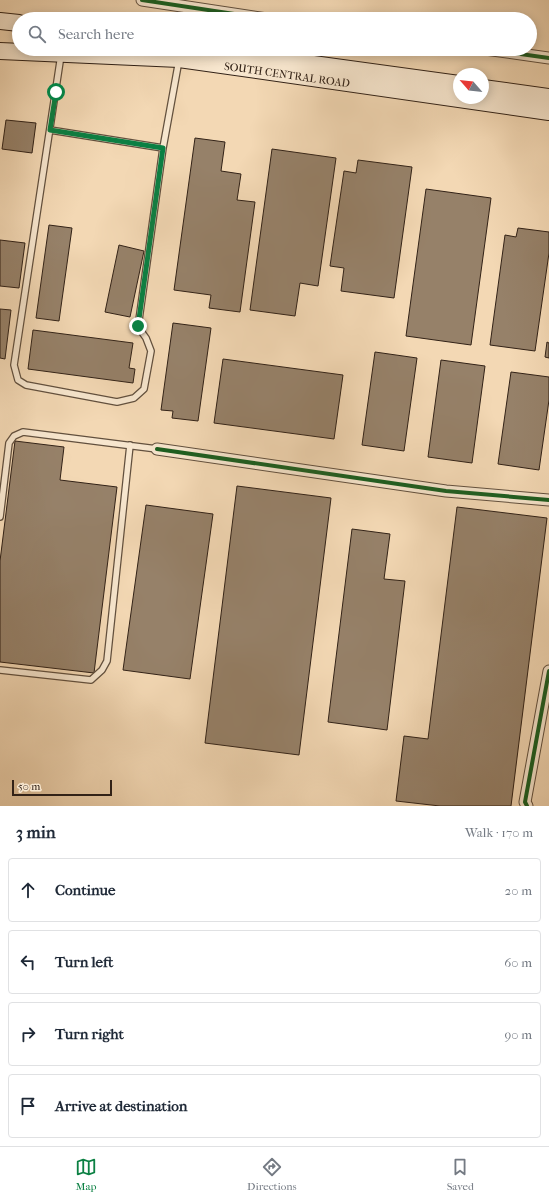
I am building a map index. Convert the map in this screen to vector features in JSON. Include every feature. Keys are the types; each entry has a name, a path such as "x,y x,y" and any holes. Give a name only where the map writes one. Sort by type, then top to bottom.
{"main road":[{"path":"0,21 12,22"},
{"name":"SOUTH CENTRAL ROAD","path":"0,51 12,52"},
{"name":"SOUTH CENTRAL ROAD","path":"109,56 179,59 549,112"},
{"name":"SOUTH CENTRAL ROAD","path":"255,56 453,83"},
{"path":"489,89 549,97"}],"street":[{"path":"142,0 221,12"},
{"path":"535,56 549,58"},
{"path":"157,449 446,491 549,500"},
{"path":"527,806 525,802 549,670"}],"lane":[{"path":"62,56 14,365 18,380 26,385 117,402 134,398 144,389 151,351 146,338 138,326 163,148 179,59"},
{"path":"50,130 163,148"},
{"path":"0,517 9,443 14,436 22,432 157,449"},
{"path":"0,670 91,680 102,670 107,660 130,445"}],"building":[{"path":"6,120 36,123 32,153 2,149"},
{"path":"195,138 225,142 221,171 241,174 237,200 255,202 240,312 209,308 211,295 174,290"},
{"path":"272,149 336,158 318,286 300,283 295,316 250,310"},
{"path":"358,160 412,167 394,298 341,291 344,268 330,266 344,171 356,173"},
{"path":"426,189 491,198 471,345 406,336"},
{"path":"49,225 72,228 59,321 36,318"},
{"path":"518,228 549,232 549,253 535,351 490,345 505,235 516,237"},
{"path":"0,240 25,243 19,288 0,286"},
{"path":"119,245 144,251 130,317 105,312"},
{"path":"0,309 11,310 5,359 0,358"},
{"path":"173,323 211,328 198,421 172,418 173,411 161,410"},
{"path":"33,330 133,343 129,368 135,369 133,383 28,369"},
{"path":"547,342 549,343 549,358 545,357"},
{"path":"375,352 417,358 404,451 362,445"},
{"path":"223,359 343,375 334,439 214,423"},
{"path":"441,360 485,366 472,463 428,457"},
{"path":"511,372 549,377 549,400 539,470 498,464"},
{"path":"15,441 64,447 60,480 117,487 94,673 0,662 0,561"},
{"path":"237,486 331,498 299,755 205,743"},
{"path":"146,505 213,514 190,679 123,670"},
{"path":"457,507 547,518 511,806 440,806 396,801 404,736 428,739"},
{"path":"352,529 390,534 384,579 405,581 387,730 328,722"}],"cycle path":[{"path":"142,0 221,12"},
{"path":"535,56 549,58"},
{"path":"157,449 446,491 549,500"},
{"path":"527,806 525,802 549,671"}],"route":[{"path":"56,92 50,130 163,148 138,326"}]}
